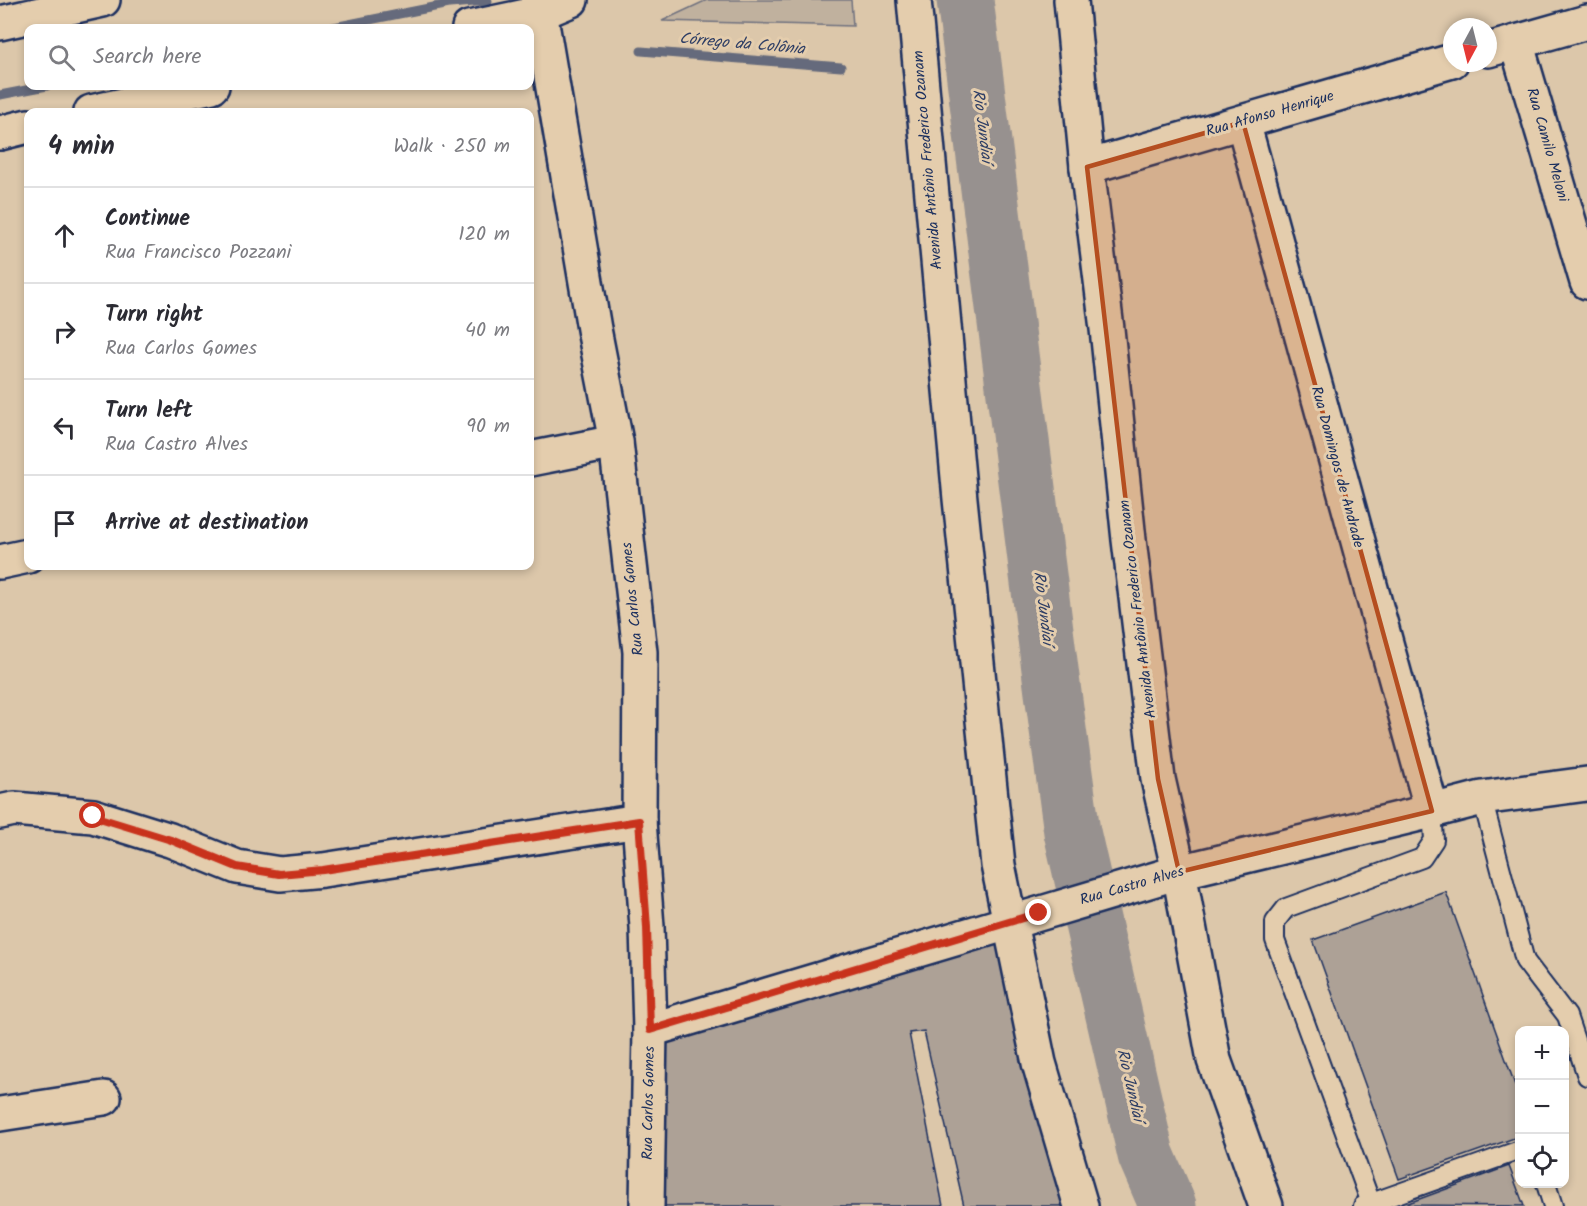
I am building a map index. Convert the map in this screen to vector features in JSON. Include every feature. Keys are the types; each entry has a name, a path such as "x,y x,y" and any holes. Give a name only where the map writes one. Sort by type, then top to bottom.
{"main road":[{"path":"0,24 103,0"},
{"path":"482,24 571,0"},
{"name":"Avenida Antônio Frederico Ozanam","path":"914,0 959,487 998,865 1025,917 1040,1063 1081,1206"},
{"name":"Avenida Antônio Frederico Ozanam","path":"1071,0 1087,167 1158,779 1164,876 1214,1059 1266,1206"},
{"name":"Rua Carlos Gomes","path":"539,7 594,329 616,442 640,652 639,821 647,927 650,1030 647,1206"},
{"path":"1502,46 1587,22"},
{"name":"Rua Camilo Meloni","path":"1502,46 1587,282"},
{"name":"Rua Afonso Henrique","path":"1087,167 1443,64"},
{"path":"110,108 194,90"},
{"name":"Rua Domingos de Andrade","path":"1243,122 1432,811"},
{"path":"0,133 24,127"},
{"path":"534,458 616,442"},
{"path":"0,562 24,557"},
{"name":"Rua Castro Alves","path":"650,1030 1164,876 1482,798 1587,784"},
{"path":"0,812 14,809 93,816 171,840 237,867 279,874 323,870 639,821"},
{"path":"0,1114 104,1098"}],"lane":[{"path":"1482,798 1525,961 1567,1016 1587,1076"},
{"path":"1432,811 1434,840 1422,858 1286,909 1275,922 1275,940 1369,1205 1515,1152"},
{"path":"1547,1188 1553,1206"}],"highlighted area":[{"path":"1243,122 1432,811 1179,872 1158,779 1087,167"}],"shaded area":[{"path":"707,0 851,0 853,26 662,21"}],"building":[{"path":"1446,892 1515,1085 1515,1138 1399,1179 1313,940"},
{"path":"1003,936 1073,1206 964,1206 924,1031 909,1033 943,1206 658,1206 661,1035"},
{"path":"1509,1166 1515,1188 1517,1188 1524,1206 1403,1205"}],"waterway":[{"name":"Rio Jundiaí","path":"965,0 1072,832 1146,1155 1168,1206"},
{"name":"Córrego da Colônia","path":"349,24 449,4 488,1"},
{"name":"Córrego da Colônia","path":"641,51 841,67"},
{"name":"Córrego da Colônia","path":"0,95 26,90"}],"route":[{"path":"93,816 171,840 237,867 279,874 323,870 639,821 647,927 650,1030 1039,913"}]}
